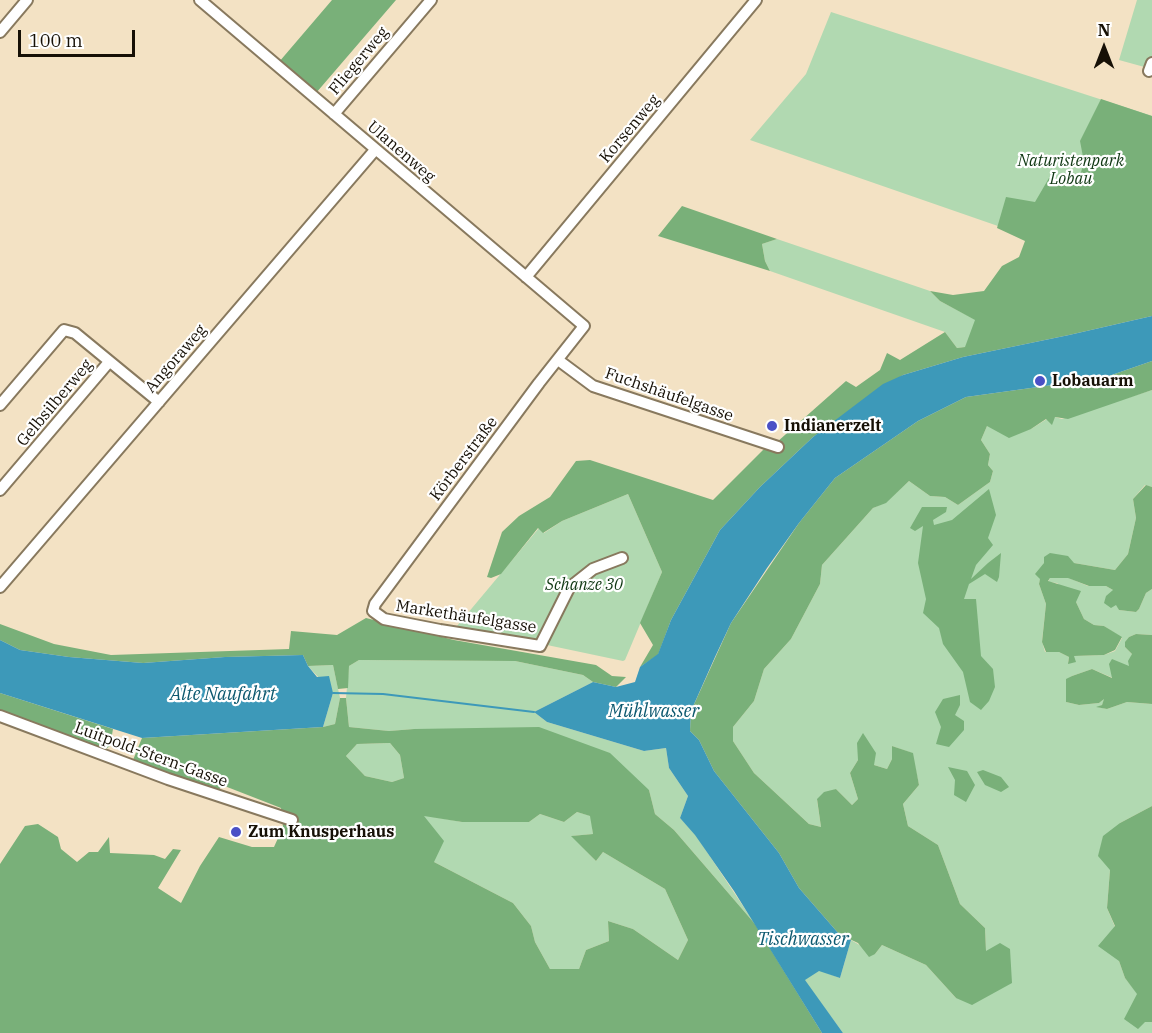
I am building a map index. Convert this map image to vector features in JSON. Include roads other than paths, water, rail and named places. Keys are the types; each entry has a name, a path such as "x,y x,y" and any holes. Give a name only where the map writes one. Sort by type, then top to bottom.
{"street":[{"path":"0,32 27,0"},
{"name":"Ulanenweg","path":"200,0 584,326"},
{"name":"Fliegerweg","path":"334,114 431,0"},
{"name":"Korsenweg","path":"526,278 756,0"},
{"name":"Angoraweg","path":"0,587 375,150"},
{"name":"Körberstraße","path":"373,612 375,604 584,326"},
{"name":"Gelbsilberweg","path":"0,405 64,330 75,333 159,402"},
{"name":"Fuchshäufelgasse","path":"558,360 593,386 778,447"},
{"name":"Gelbsilberweg","path":"0,490 109,362"},
{"name":"Markethäufelgasse","path":"373,612 384,619 540,646 569,588 593,569 622,558"},
{"name":"Luitpold-Stern-Gasse","path":"0,716 168,779 292,820"}],"water":[{"name":"Mühlwasser","path":"1152,316 1152,361 1103,378 966,397 918,421 835,478 767,568 731,623 715,657 691,711 690,731 699,740 714,771 779,853 799,888 839,934 851,940 840,978 819,971 805,980 843,1033 822,1033 734,891 695,835 680,818 688,796 669,768 666,748 644,751 547,722 534,712 593,682 616,687 635,682 640,667 658,654 671,620 720,530 760,487 813,437 883,384 903,375 963,357"},
{"name":"Alte Naufahrt","path":"0,640 20,650 69,657 143,663 225,657 303,655 317,677 329,676 333,693 323,727 142,738 0,693"}],"waterway":[{"name":"Mühlwasser","path":"333,693 383,694 534,712"}],"place":[{"name":"Lobauarm","path":"1040,381"},
{"name":"Indianerzelt","path":"772,426"},
{"name":"Zum Knusperhaus","path":"236,832"}],"park label":[{"name":"Naturistenpark Lobau","path":"1071,170"},
{"name":"Schanze 30","path":"584,585"}],"water label":[{"name":"Tischwasser","path":"803,940"}]}
